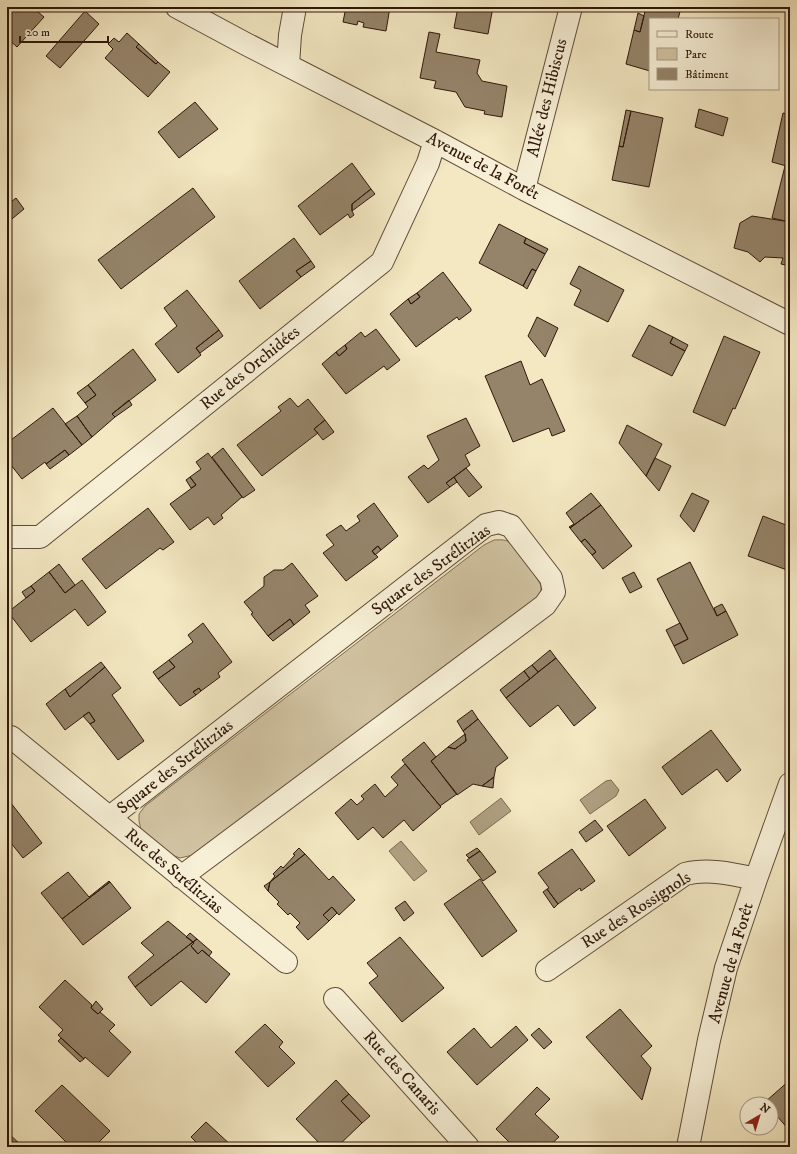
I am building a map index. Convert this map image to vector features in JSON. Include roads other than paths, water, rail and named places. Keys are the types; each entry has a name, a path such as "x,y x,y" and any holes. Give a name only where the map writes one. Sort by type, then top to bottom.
{"street":[{"name":"Avenue de la Forêt","path":"177,7 524,189 790,324"},
{"path":"288,65 290,35 295,7"},
{"name":"Allée des Hibiscus","path":"524,189 571,7"},
{"name":"Rue des Orchidées","path":"7,537 40,537 382,262 428,163 435,141"},
{"name":"Square des Strélitzias","path":"110,817 486,525 499,522 511,526 551,578 554,592 545,606 182,877"},
{"name":"Rue des Strélitzias","path":"7,740 11,737 286,962"},
{"name":"Avenue de la Forêt","path":"688,1147 709,1040 726,968 790,784"},
{"name":"Rue des Rossignols","path":"547,970 685,874 696,871 722,872 756,879"},
{"name":"Rue des Canaris","path":"335,999 468,1147"}]}
